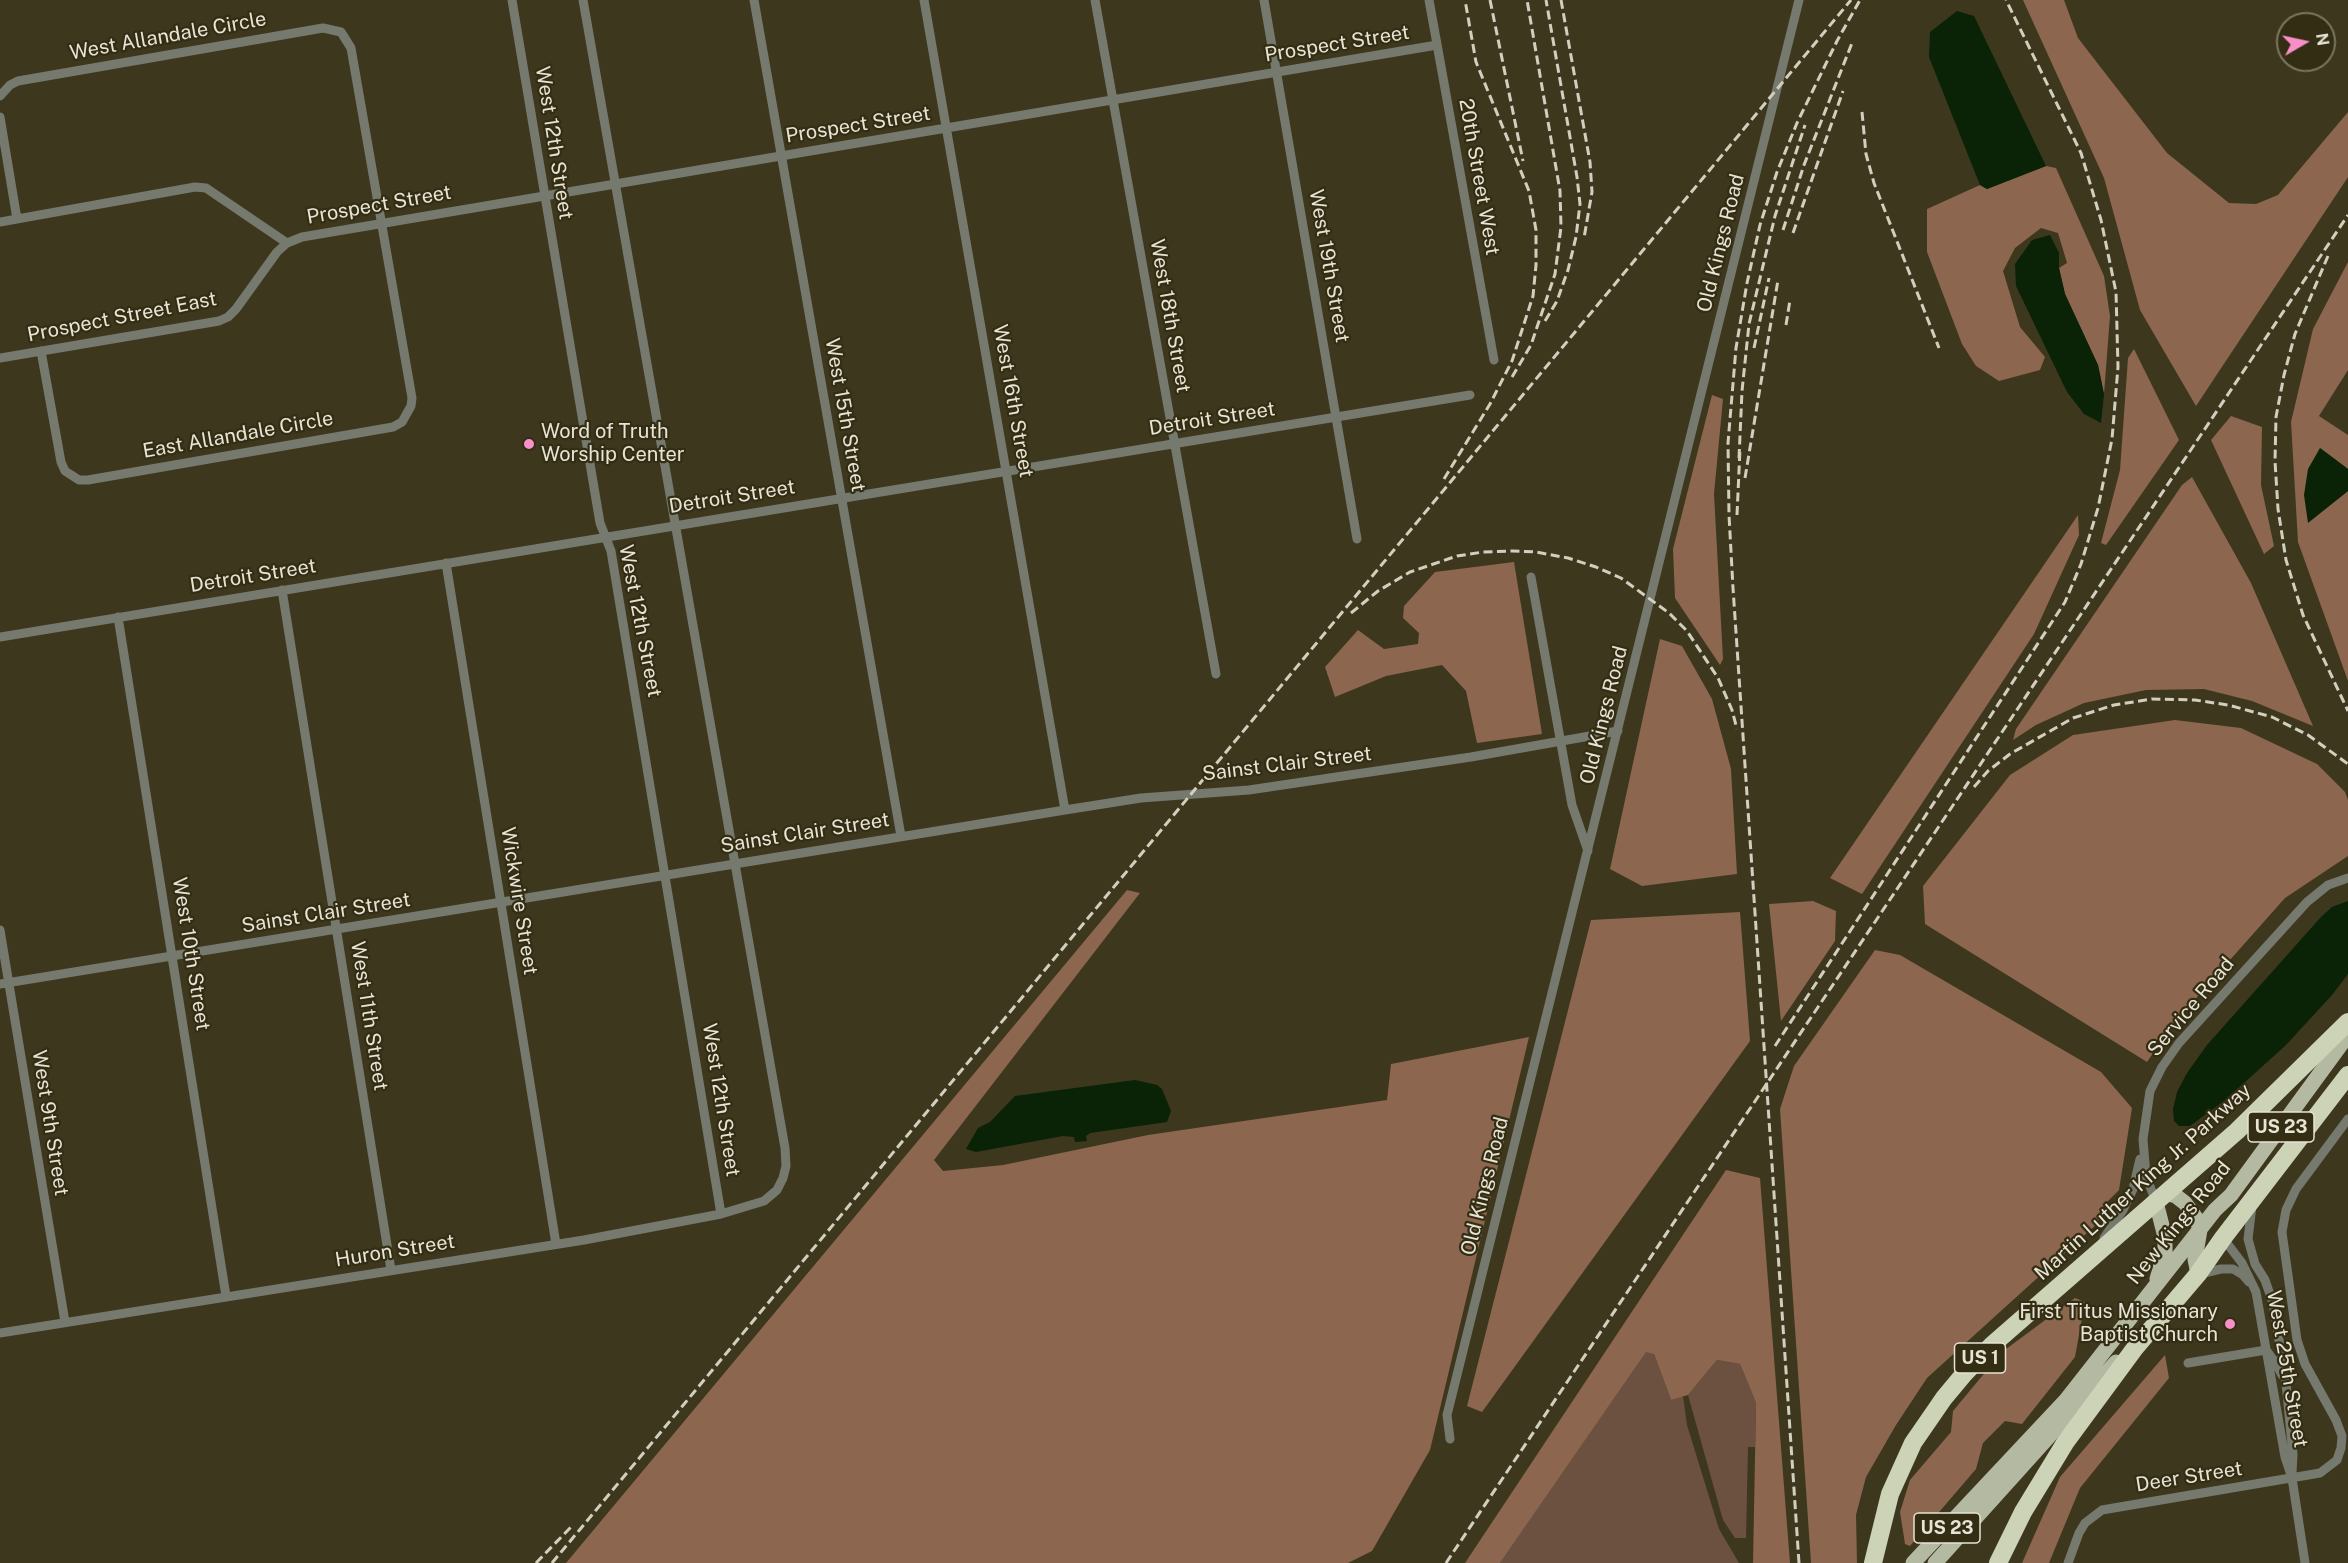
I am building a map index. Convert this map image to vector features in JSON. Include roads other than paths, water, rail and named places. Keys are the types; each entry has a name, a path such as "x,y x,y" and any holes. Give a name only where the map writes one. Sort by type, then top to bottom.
{"highway":[{"name":"Martin Luther King Jr. Parkway","path":"1873,1563 1890,1494 1913,1443 1926,1421 1964,1374 2079,1269 2237,1131 2348,1022"},
{"name":"New Kings Road","path":"2135,1348 2198,1274 2348,1075"},
{"path":"1998,1563 2044,1475 2135,1348"}],"main road":[{"name":"New Kings Road","path":"1935,1563 2200,1230 2231,1195 2348,1035"},
{"path":"2223,1238 2223,1221 2231,1195"},
{"path":"2153,1291 2165,1251 2161,1198 2176,1196 2185,1203 2196,1218 2200,1230 2195,1259 2198,1274"},
{"name":"New Kings Road","path":"1914,1563 1986,1498 2119,1359 2135,1348"}],"street":[{"name":"West 12th Street","path":"512,0 600,523 611,551 721,1214"},
{"path":"583,0 736,862"},
{"name":"West 15th Street","path":"754,0 901,836"},
{"name":"West 16th Street","path":"924,0 1008,472 1065,810"},
{"name":"West 18th Street","path":"1095,0 1216,674"},
{"name":"West 19th Street","path":"1264,0 1357,539"},
{"name":"20th Street West","path":"1429,0 1494,360"},
{"name":"Old Kings Road","path":"1450,1439 1447,1415 1799,0"},
{"name":"West Allandale Circle","path":"2,93 18,81 323,28 340,32 351,48 381,223"},
{"name":"Prospect Street","path":"287,243 302,237 381,223 1437,45"},
{"path":"0,117 17,219"},
{"path":"0,222 195,187 206,188 287,243"},
{"name":"East Allandale Circle","path":"41,351 61,462 65,471 79,480 393,427 408,415 411,398 381,223"},
{"name":"Prospect Street East","path":"0,358 219,321 228,317 236,309 268,262 287,243"},
{"name":"Detroit Street","path":"0,637 1470,395"},
{"name":"Wickwire Street","path":"446,562 556,1244"},
{"path":"1531,577 1572,804 1588,851"},
{"name":"West 11th Street","path":"282,590 392,1269"},
{"name":"West 10th Street","path":"118,617 174,957 226,1296"},
{"name":"Sainst Clair Street","path":"4,983 174,957 736,862 1141,798 1250,790 1618,731"},
{"name":"Huron Street","path":"0,1333 556,1244 721,1214 764,1201 777,1190 783,1178 786,1154 736,862"},
{"name":"Service Road","path":"2161,1198 2146,1176 2143,1139 2150,1090 2162,1067 2179,1043 2307,902 2328,885 2348,878"},
{"name":"West 9th Street","path":"0,930 4,983 65,1322"},
{"path":"2292,1478 2320,1473 2337,1460 2342,1436 2336,1420 2305,1364 2297,1340 2283,1253 2282,1232 2286,1210 2296,1189 2348,1119"},
{"path":"2079,1269 2108,1233 2133,1189 2143,1139"},
{"name":"West 25th Street","path":"2254,1197 2248,1239 2254,1264 2265,1280 2273,1303 2286,1383 2293,1455 2292,1478 2305,1563"},
{"name":"West 25th Street","path":"2223,1238 2242,1263 2256,1292 2284,1458 2292,1478"},
{"path":"2198,1274 2204,1275 2221,1269 2233,1269 2243,1275 2256,1292"},
{"path":"2188,1363 2266,1350 2286,1383"},
{"name":"Deer Street","path":"2068,1563 2079,1533 2092,1515 2113,1507 2292,1478"}],"railway":[{"path":"1444,479 1490,404 1512,361 1533,296 1536,265 1536,230 1529,191 1476,62 1465,0"},
{"path":"1490,0 1523,161"},
{"path":"1512,377 1531,345 1555,274 1561,227 1560,191 1527,0"},
{"path":"1545,321 1557,301 1568,270 1576,237 1580,204 1546,0"},
{"path":"1561,0 1590,162 1592,192 1584,238"},
{"path":"552,1563 1851,0"},
{"path":"1799,1563 1733,588 1728,443 1736,348 1760,225 1777,172 1797,123 1860,0"},
{"path":"1775,1046 2065,602 2081,564 2098,508 2112,439 2118,367 2116,292 2101,220 2081,153 2006,0"},
{"path":"1783,230 1804,165 1852,43"},
{"path":"1793,233 1843,91"},
{"path":"1862,112 1866,154 1874,183 1939,348"},
{"path":"1739,458 1742,391 1749,324 1775,216 1805,125"},
{"path":"1446,1563 2348,215"},
{"path":"2328,256 2295,334 2284,375 2276,417 2275,461 2278,509 2286,560 2303,615 2348,711"},
{"path":"1754,348 1769,278"},
{"path":"1745,478 1778,280"},
{"path":"1786,325 1790,300"},
{"path":"1737,515 1740,449"},
{"path":"1351,613 1378,591 1410,572 1457,556 1513,551 1536,552 1568,558 1621,578 1669,613 1687,631 1718,678 1732,710 1737,729"},
{"path":"1974,787 1988,771 2010,754 2073,718 2114,705 2152,699 2195,700 2228,705 2272,717 2308,735 2348,764"},
{"path":"536,1563 572,1526"}],"place":[{"name":"Word of Truth Worship Center","path":"529,444"},
{"name":"First Titus Missionary Baptist Church","path":"2230,1324"}]}
